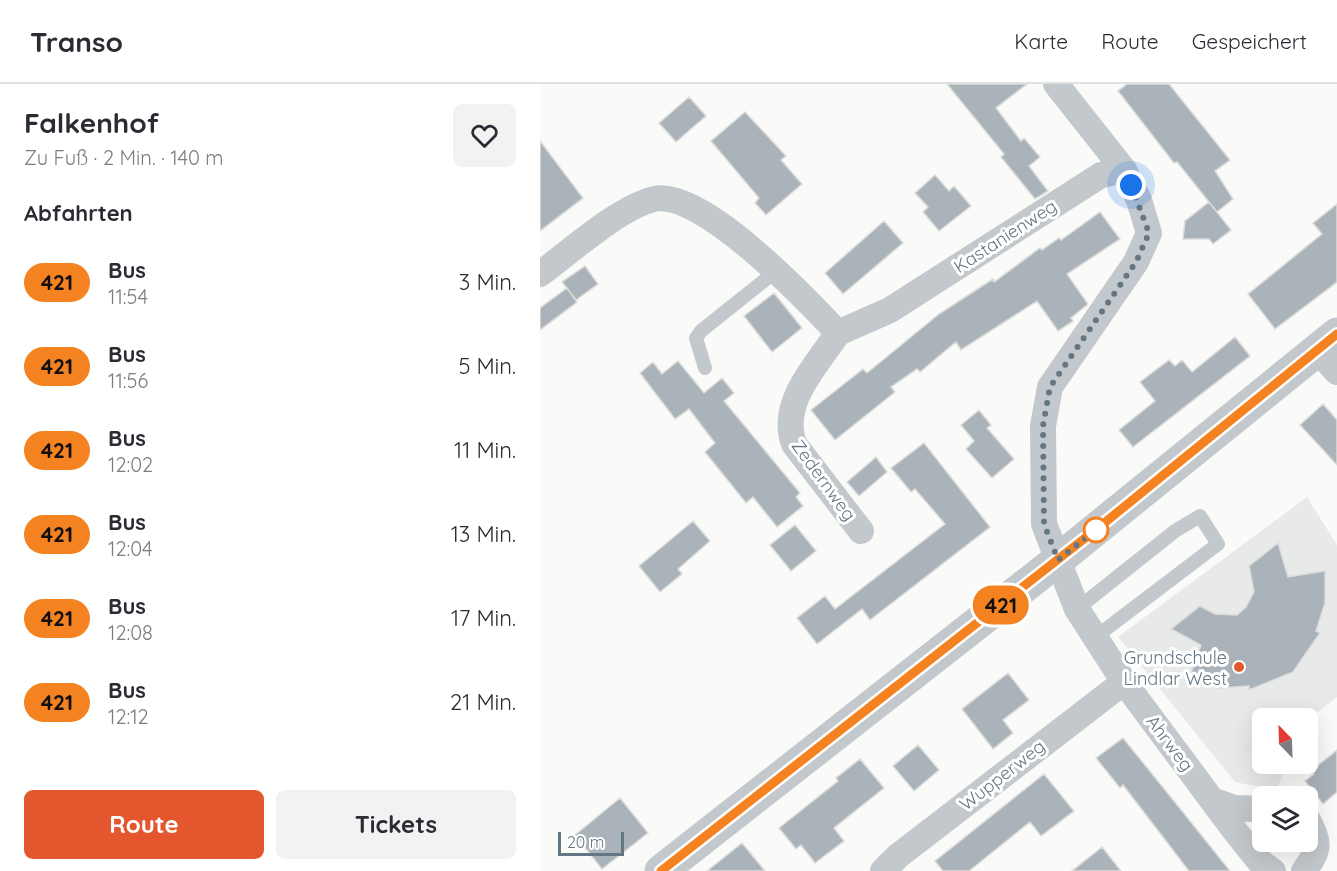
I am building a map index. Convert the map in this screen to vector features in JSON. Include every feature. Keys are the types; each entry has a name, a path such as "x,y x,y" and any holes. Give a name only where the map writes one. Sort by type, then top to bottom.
{"street":[{"path":"1056,84 1124,170 1138,200 1149,233 1136,262 1050,387 1043,426 1044,524 1058,560"},
{"name":"Kastanienweg","path":"838,333 890,310 1101,174 1124,170"},
{"path":"540,274 631,207 667,198 691,207 746,244 838,333"},
{"name":"Zedernweg","path":"838,333 793,402 790,434 794,444 861,531"},
{"path":"661,871 1058,560 1330,352"},
{"name":"Ahrweg","path":"1058,560 1077,609 1124,682 1259,861 1273,871"},
{"name":"Wupperweg","path":"897,866 1124,682"},
{"path":"1212,800 1234,808 1252,809"},
{"path":"1304,871 1316,852"}],"lane":[{"path":"705,368 696,338 701,331 776,271"},
{"path":"1077,609 1175,531 1200,516 1218,544 1106,629 1095,634"}],"shaded area":[{"name":"Grundschule Lindlar West","path":"1307,497 1337,545 1337,697 1318,712 1318,708 1252,708 1252,774 1283,774 1278,786 1256,786 1235,782 1118,637"}],"building":[{"path":"947,84 1027,84 996,108 1021,141 1024,138 1040,157 1029,166 1048,191 1035,199 1001,157 1004,154"},
{"path":"1127,84 1169,84 1230,160 1215,171 1233,199 1217,212 1177,162 1174,163 1118,91"},
{"path":"689,97 706,116 676,142 659,123"},
{"path":"745,112 786,156 781,160 802,184 766,215 755,203 759,198 711,141"},
{"path":"540,141 583,198 540,231"},
{"path":"935,175 949,191 954,186 971,206 939,231 923,212 928,207 915,193"},
{"path":"1209,202 1231,230 1213,244 1209,239 1183,239 1185,221"},
{"path":"1337,204 1337,282 1275,329 1248,294 1322,234 1313,223"},
{"path":"1100,212 1120,239 1067,274 1088,304 1071,318 1073,321 1058,331 1037,301 961,350 956,342 920,372 917,369 891,387 895,392 835,440 811,410 863,369 867,373 939,314 993,279 994,282 1040,248 1042,250 1059,238 1061,240"},
{"path":"884,221 903,243 843,294 825,273"},
{"path":"585,266 598,284 576,300 562,282"},
{"path":"567,288 577,302 540,330 540,308"},
{"path":"774,293 802,328 772,352 744,316"},
{"path":"1235,337 1250,356 1133,447 1119,430 1155,401 1140,382 1169,360 1175,366 1182,360 1192,372"},
{"path":"678,361 704,393 722,378 734,393 724,401 800,493 796,497 803,506 777,527 753,497 746,503 705,452 715,443 689,409 675,419 640,373 653,362 662,374"},
{"path":"1323,404 1337,420 1337,465 1300,425"},
{"path":"979,410 991,425 987,428 1014,459 992,478 966,449 974,441 961,425"},
{"path":"924,443 990,527 870,620 862,609 817,644 797,618 825,596 835,609 945,524 915,489 911,492 891,468"},
{"path":"876,457 887,472 859,496 847,482"},
{"path":"693,521 710,541 678,569 682,574 660,592 639,566"},
{"path":"795,525 816,551 791,571 770,545"},
{"path":"1278,543 1288,577 1325,571 1325,603 1316,631 1320,633 1293,672 1249,690 1249,686 1218,688 1188,681 1201,645 1171,629 1200,606 1215,614 1237,615 1246,607 1254,592 1249,566"},
{"path":"1008,673 1029,700 1003,720 1013,733 993,749 962,709"},
{"path":"1123,738 1230,871 1189,871 1123,785 1120,788 1096,758"},
{"path":"918,745 939,770 914,791 893,766"},
{"path":"1337,750 1337,792 1323,804 1318,798 1318,786 1309,786 1305,781 1314,774 1318,774 1318,765"},
{"path":"860,759 884,788 834,828 844,841 815,863 801,845 796,849 779,828 838,781 836,778"},
{"path":"1044,774 1074,811 1041,836 1030,822 969,871 943,871 935,861"},
{"path":"620,798 648,833 602,869 575,835"},
{"path":"742,843 765,871 707,871"},
{"path":"1102,847 1121,871 1072,871"}],"bus line":[{"name":"421","path":"661,871 1103,524 1337,334"}],"place":[{"name":"Grundschule Lindlar West","path":"1239,667"}],"route":[{"path":"1096,530 1103,524 1058,560 1044,524 1043,426 1050,387 1136,262 1149,233 1131,185"}]}
